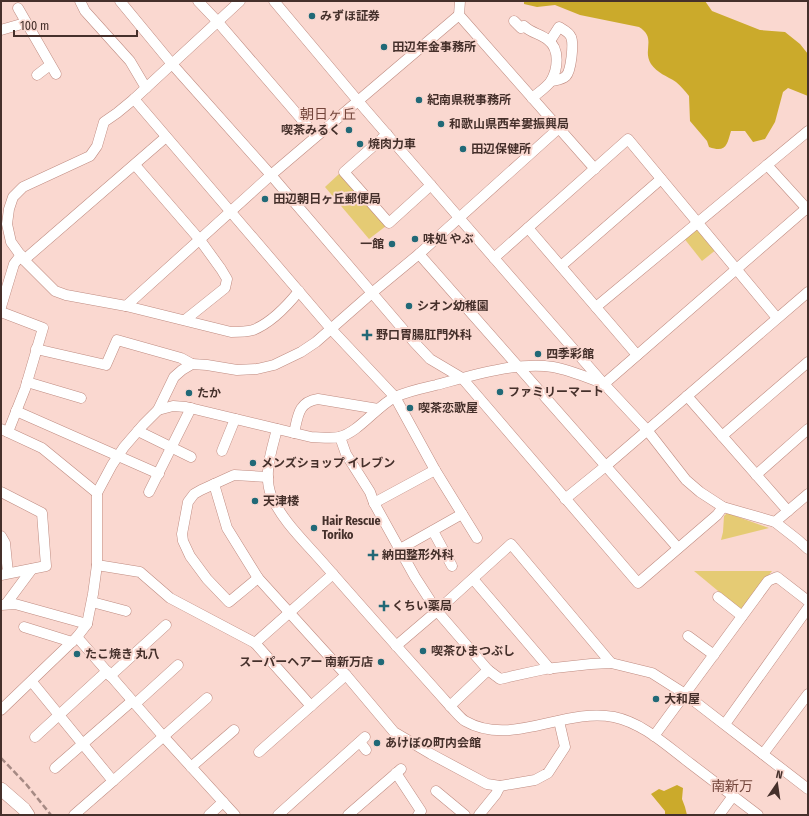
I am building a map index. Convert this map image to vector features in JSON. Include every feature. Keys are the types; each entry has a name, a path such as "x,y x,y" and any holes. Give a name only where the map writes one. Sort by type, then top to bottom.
{"main road":[{"path":"1,789 24,809 28,815"}],"street":[{"path":"80,1 85,11 130,61 146,88"},
{"path":"120,1 172,64 271,175 430,359 462,378 638,583 717,515 723,507"},
{"path":"198,1 316,136"},
{"path":"240,1 134,99 117,114 104,122 97,146 90,156 23,187 13,197 9,209 7,224 11,242 22,258 55,291 66,295 126,306 231,332 244,332 253,330 266,322 289,303 298,291"},
{"path":"274,1 358,101 494,258 604,384 647,430 686,480 700,492 723,507 775,522 808,550"},
{"path":"460,1 459,15 595,169"},
{"path":"18,8 25,23 53,70 37,75"},
{"path":"126,306 271,175 459,15"},
{"path":"514,21 521,28 524,26 530,32 550,41 556,51 557,60 551,81"},
{"path":"1,30 25,23"},
{"path":"532,98 551,81 562,79 567,75 570,69 572,38 568,33 559,27 550,41"},
{"path":"134,99 332,330 395,397 435,470 477,538"},
{"path":"36,349 106,365 117,340 181,358 192,364 237,370 257,369 274,365 301,352 332,330 372,292 419,254 559,128"},
{"path":"596,307 808,131"},
{"path":"387,134 344,172 389,222 431,185"},
{"path":"1,307 14,264 135,165 166,137"},
{"path":"494,258 628,139 777,318"},
{"path":"604,384 808,208 767,164"},
{"path":"135,165 200,240 221,269 226,280 225,288 186,320"},
{"path":"561,266 661,179"},
{"path":"528,228 637,355"},
{"path":"419,254 607,465 678,548"},
{"path":"565,499 607,465 777,318 806,297"},
{"path":"1,312 43,328 27,382 16,411 5,430 42,448 97,494"},
{"path":"722,436 808,362"},
{"path":"3,706 32,682 75,640 87,624 92,602 97,565 97,494 118,456 138,431 158,410 174,377 192,364"},
{"path":"158,410 173,406 191,408 311,437 340,437 355,428 395,397 462,378 518,366 552,366 574,372 604,384"},
{"path":"27,382 81,398"},
{"path":"687,396 788,511"},
{"path":"294,433 301,408 311,400 318,399 378,409"},
{"path":"149,492 191,408"},
{"path":"16,411 159,474"},
{"path":"222,451 235,419"},
{"path":"277,429 268,477 271,494 278,508 287,521 332,574 464,720 477,727 494,730 512,730 593,715 613,717 633,723 654,736 758,815"},
{"path":"756,475 808,429"},
{"path":"138,431 191,457"},
{"path":"340,437 346,454 370,492 374,503 415,577 437,612 488,670 500,679 550,669 611,663 652,673 685,694 763,754 806,784"},
{"path":"374,503 435,470"},
{"path":"258,578 229,602 190,556 183,541 182,534 188,502 194,494 234,475 268,477"},
{"path":"214,484 227,528 258,578 346,675 394,732 487,784 500,786 535,780 548,773 565,747 558,721"},
{"path":"1,492 42,512 46,566 5,574 5,543 1,536"},
{"path":"775,522 808,494"},
{"path":"400,549 462,514"},
{"path":"433,531 452,566"},
{"path":"396,646 437,612 511,544 611,663"},
{"path":"97,565 140,572 170,598 255,643 311,706"},
{"path":"3,605 32,569"},
{"path":"255,643 332,574"},
{"path":"654,736 768,581 777,577 808,601"},
{"path":"473,579 550,669"},
{"path":"718,597 742,616"},
{"path":"92,602 126,611"},
{"path":"3,605 15,604 87,624"},
{"path":"725,724 808,608"},
{"path":"35,737 166,625"},
{"path":"24,627 75,640 108,674 235,815"},
{"path":"688,636 714,655"},
{"path":"55,768 178,665"},
{"path":"450,706 488,670"},
{"path":"259,752 346,675"},
{"path":"32,682 113,781"},
{"path":"763,754 808,694"},
{"path":"74,815 206,698"},
{"path":"191,767 234,730"},
{"path":"278,815 362,739 366,750"},
{"path":"348,815 399,771 421,811 418,815"},
{"path":"479,815 496,794 500,786"},
{"path":"436,791 465,815"},
{"path":"719,815 734,796"},
{"path":"209,815 223,802"}],"shaded area":[{"path":"524,1 705,1 712,11 760,30 785,32 800,44 808,54 808,96 788,88 783,92 775,122 765,139 753,142 745,131 731,131 725,146 719,149 709,147 707,141 690,121 689,96 676,82 653,67 648,54 647,35 639,27 580,15 555,5 537,7 524,4"},
{"path":"339,174 386,226 369,239 325,187"},
{"path":"698,225 717,249 702,261 683,237"},
{"path":"727,513 769,528 721,540 724,516"},
{"path":"694,571 772,571 741,610"},
{"path":"677,785 683,788 682,799 687,815 665,815 665,811 651,794 659,789 664,791"}],"railway":[{"path":"1,758 26,784 51,815"}],"place":[{"name":"みずほ証券","path":"312,16"},
{"name":"田辺年金事務所","path":"384,47"},
{"name":"紀南県税事務所","path":"419,100"},
{"name":"和歌山県西牟婁振興局","path":"441,124"},
{"name":"喫茶みるく","path":"349,130"},
{"name":"焼肉力車","path":"360,144"},
{"name":"田辺保健所","path":"463,149"},
{"name":"田辺朝日ヶ丘郵便局","path":"265,199"},
{"name":"味処 やぶ","path":"415,239"},
{"name":"一館","path":"392,244"},
{"name":"シオン幼稚園","path":"409,306"},
{"name":"野口胃腸肛門外科","path":"367,335"},
{"name":"四季彩館","path":"538,354"},
{"name":"ファミリーマート","path":"500,392"},
{"name":"たか","path":"189,393"},
{"name":"喫茶恋歌屋","path":"410,408"},
{"name":"メンズショップ イレブン","path":"253,463"},
{"name":"天津楼","path":"255,501"},
{"name":"Hair Rescue Toriko","path":"314,528"},
{"name":"納田整形外科","path":"373,555"},
{"name":"くちい薬局","path":"384,606"},
{"name":"喫茶ひまつぶし","path":"423,651"},
{"name":"たこ焼き 丸八","path":"77,654"},
{"name":"スーパーヘアー 南新万店","path":"381,662"},
{"name":"大和屋","path":"656,699"},
{"name":"あけぼの町内会館","path":"377,743"}],"district":[{"name":"朝日ヶ丘","path":"328,114"},
{"name":"南新万","path":"732,786"}]}
